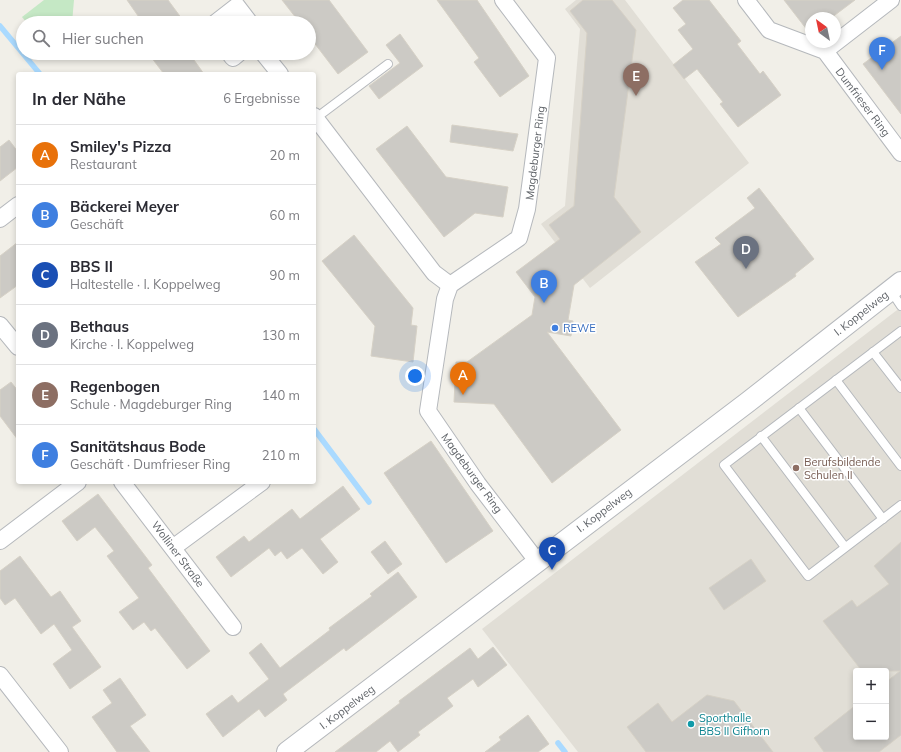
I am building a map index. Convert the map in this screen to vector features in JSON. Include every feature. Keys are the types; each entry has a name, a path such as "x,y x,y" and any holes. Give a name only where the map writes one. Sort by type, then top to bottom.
{"street":[{"name":"Magdeburger Ring","path":"503,0 547,58 528,209 519,238 450,285 445,299 428,411 478,484 537,561"},
{"path":"746,0 769,30 824,51 891,0"},
{"path":"224,16 242,3 247,16"},
{"name":"Dumfrieser Ring","path":"824,51 901,153"},
{"path":"269,60 278,72"},
{"path":"316,118 434,273 450,285"},
{"path":"0,219 16,207"},
{"name":"I. Koppelweg","path":"287,752 537,561 897,292"},
{"path":"0,325 16,345"},
{"path":"0,541 75,484"},
{"name":"Wolliner Straße","path":"124,484 174,547 233,627"},
{"path":"174,547 259,484"},
{"path":"1,677 60,752"}],"lane":[{"path":"316,116 388,64"},
{"path":"901,331 724,465 808,576 901,505"},
{"path":"873,352 901,388"},
{"path":"836,380 901,466"},
{"path":"799,408 883,519"},
{"path":"762,436 846,547"}],"shaded area":[{"path":"576,0 625,0 749,163 590,288 541,224 565,206 580,29 565,9"},
{"name":"Berufsbildende Schulen II","path":"901,307 901,752 578,752 482,629"}],"green space":[{"path":"44,0 74,0 73,16 23,16"}],"building":[{"path":"127,0 168,0 180,16 138,16"},
{"path":"282,0 329,0 368,52 338,74 316,45 316,16 295,16"},
{"path":"437,0 477,0 529,76 500,97 474,62 479,58"},
{"path":"583,0 612,0 636,30 614,197 641,232 574,285 568,320 573,321 571,336 547,332 621,430 552,483 494,404 454,402 456,362 467,362 532,315 535,297 516,272 560,239 549,225 574,206 587,33 570,11"},
{"path":"683,0 709,0 741,41 737,44 760,74 763,71 781,95 738,127 720,104 723,102 697,69 684,79 673,65 693,49 678,30 686,24 673,8"},
{"path":"784,0 855,0 839,12 805,12 805,27"},
{"path":"400,34 423,66 379,99 369,86 400,63 386,45"},
{"path":"901,36 901,114 863,64"},
{"path":"153,60 194,60 203,72 162,72"},
{"path":"452,125 518,134 513,151 450,142"},
{"path":"407,126 446,177 508,187 503,217 475,213 444,237 376,149"},
{"path":"9,140 16,149 16,169 0,181 0,147"},
{"path":"759,188 814,259 795,274 796,276 738,317 695,262 721,244 715,238 755,208 747,198"},
{"path":"354,235 413,308 411,325 417,326 413,362 371,356 375,326 322,261"},
{"path":"16,244 16,286 0,298 0,256"},
{"path":"11,382 16,388 16,437 0,416 0,390"},
{"path":"431,441 493,531 446,563 384,473"},
{"path":"343,486 360,509 320,539 338,562 323,574 302,548 287,559 281,551 275,556 269,548 231,577 216,557 244,536 249,542 292,509 300,519"},
{"path":"98,494 152,565 148,568 210,651 187,669 155,628 151,631 144,622 133,630 119,612 139,598 107,556 114,551 95,527 77,541 62,521"},
{"path":"385,541 402,564 388,574 371,552"},
{"path":"901,542 901,735 879,752 824,752 814,738 853,707 853,740 889,740 889,680 900,671 889,671 889,668 860,668 823,621 852,600 857,607 889,584 874,566"},
{"path":"20,556 51,597 60,591 81,621 72,627 101,667 70,689 53,664 72,650 54,624 41,634 15,598 5,605 0,598 0,571"},
{"path":"751,559 766,581 724,610 709,588"},
{"path":"398,572 417,597 346,651 344,648 283,694 287,700 265,717 259,709 223,737 206,714 232,695 238,703 269,679 249,653 261,643 280,668 330,630 329,628 372,596 370,594"},
{"path":"493,647 507,665 478,687 473,679 447,698 453,706 418,732 420,735 398,752 390,741 376,752 335,752 400,703 399,701 470,648 478,659"},
{"path":"120,678 146,715 130,726 150,752 117,752 92,717 112,703 103,690"},
{"name":"Sporthalle BBS II Gifhorn","path":"707,695 734,701 773,752 646,752 627,727 658,703 672,722"},
{"path":"528,715 549,744 538,752 485,752 501,740 499,737"}],"waterway":[{"path":"0,26 16,45"},
{"path":"28,60 38,72"},
{"path":"316,432 369,502"},
{"path":"558,743 565,752"}],"place":[{"name":"Sanitätshaus Bode","path":"882,70"},
{"name":"Regenbogen","path":"636,96"},
{"name":"Bethaus","path":"746,269"},
{"name":"Bäckerei Meyer","path":"544,303"},
{"name":"REWE","path":"555,328"},
{"name":"Smiley's Pizza","path":"463,395"},
{"name":"Berufsbildende Schulen II","path":"796,468"},
{"name":"BBS II","path":"552,570"},
{"name":"Sporthalle BBS II Gifhorn","path":"691,724"}]}
